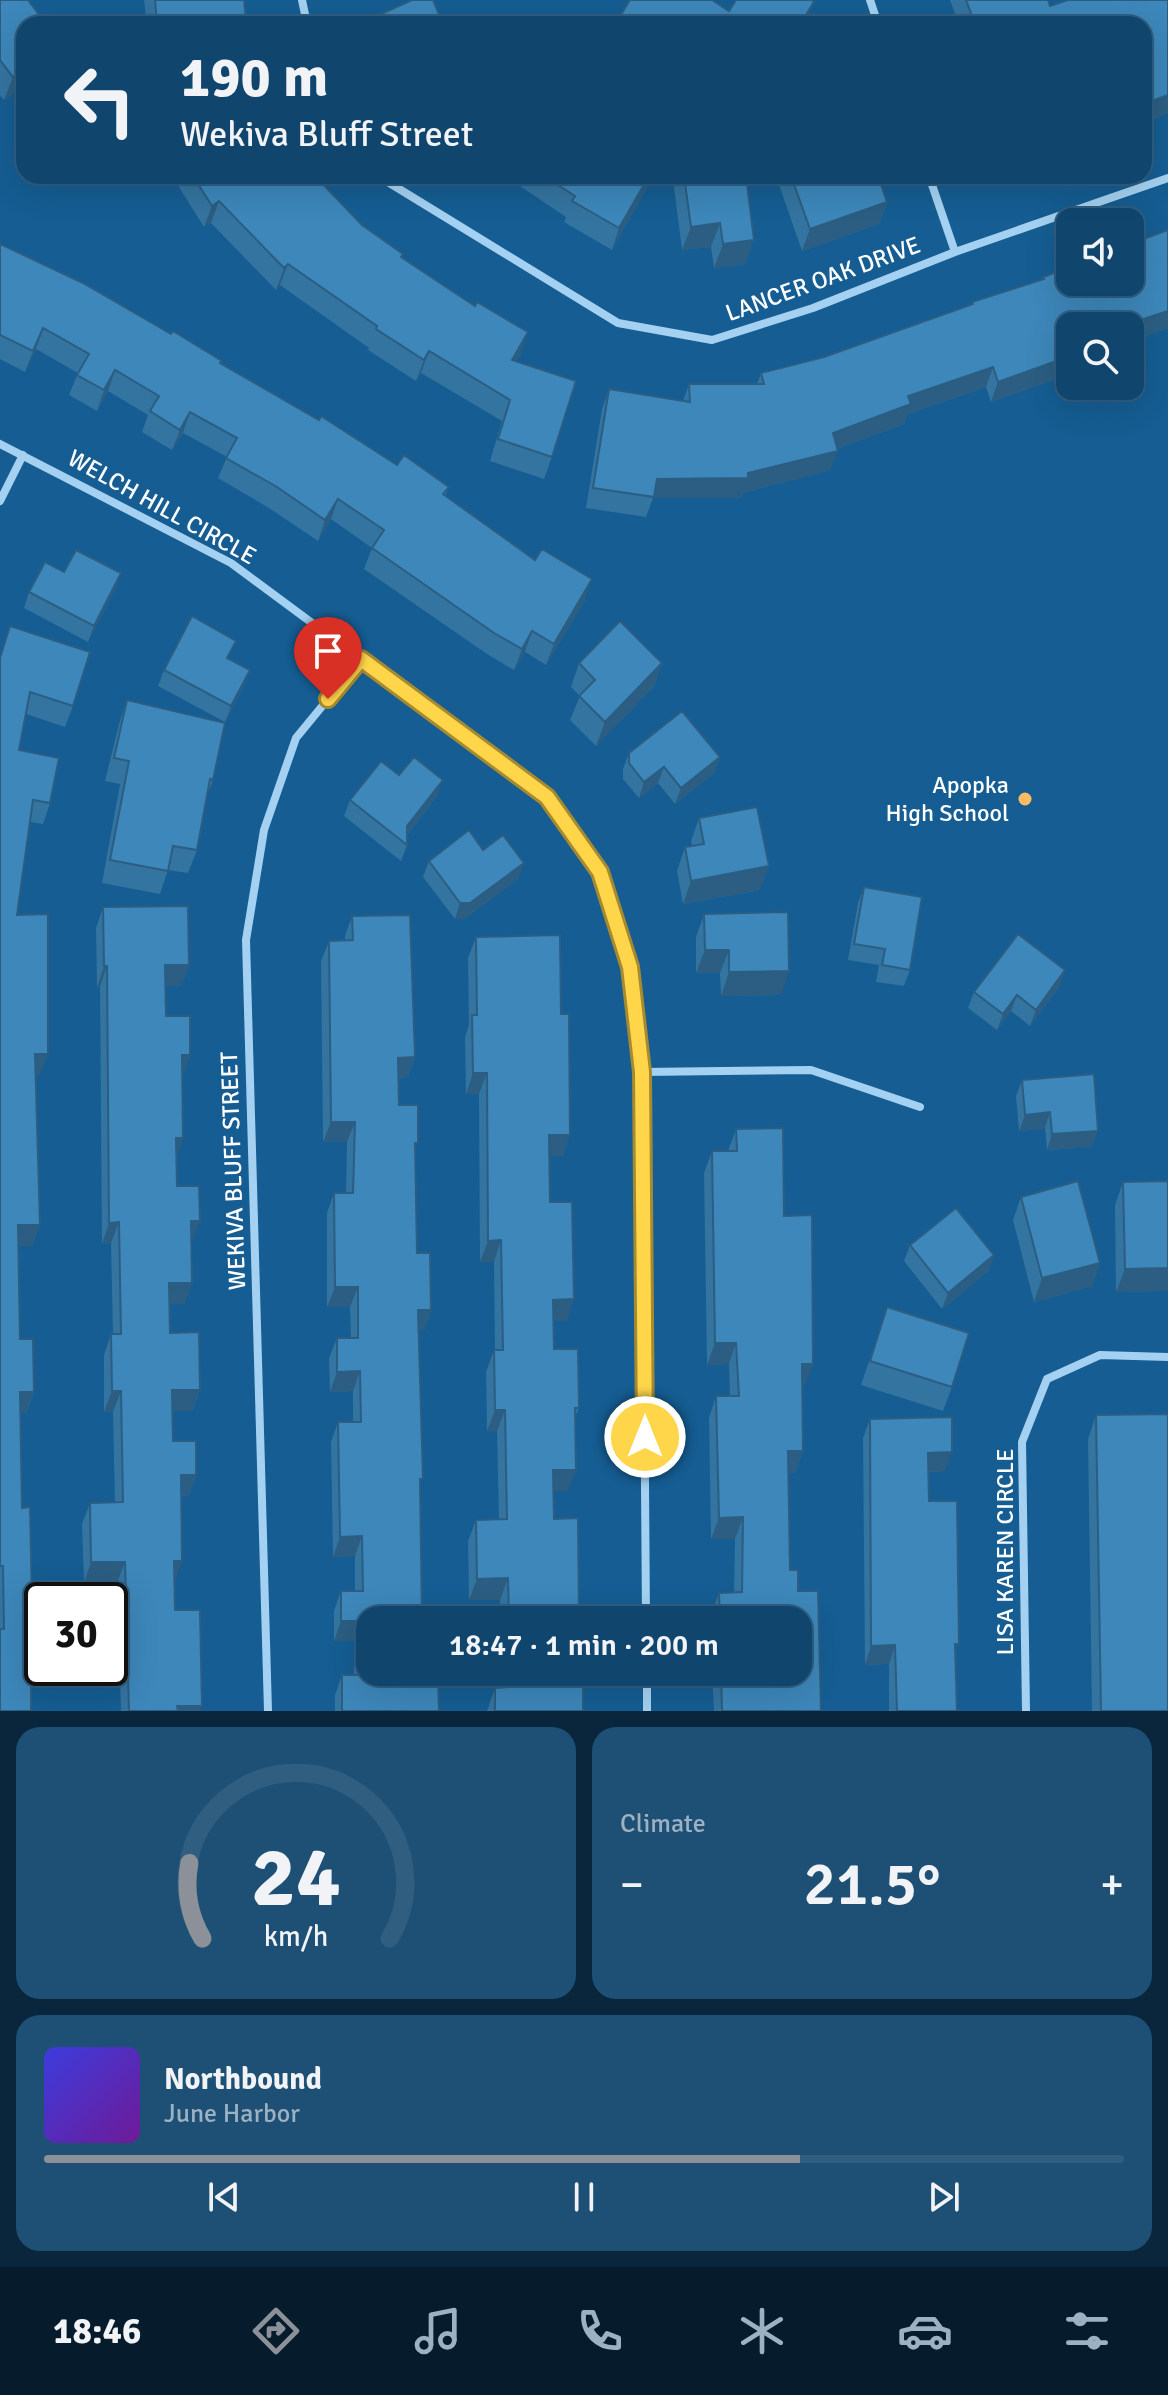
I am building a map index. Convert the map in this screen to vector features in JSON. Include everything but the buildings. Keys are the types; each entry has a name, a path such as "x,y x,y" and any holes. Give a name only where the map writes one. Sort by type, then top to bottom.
{"street":[{"name":"LANCER OAK DRIVE","path":"391,184 618,323 712,340 813,308 955,252 1151,184"},
{"path":"932,184 955,252"},
{"name":"WELCH HILL CIRCLE","path":"0,444 231,563 547,797 600,872 630,967 642,1072 646,1606"},
{"path":"0,501 23,455"},
{"name":"WEKIVA BLUFF STREET","path":"268,1711 246,940 264,830 296,738 361,659"},
{"path":"642,1072 811,1070 920,1107"},
{"name":"LISA KAREN CIRCLE","path":"1026,1711 1022,1442 1047,1379 1100,1355 1168,1357"},
{"path":"647,1686 647,1711"}],"place":[{"name":"Apopka High School","path":"1025,799"}],"route":[{"path":"328,699 361,659 547,797 600,872 630,967 642,1072 645,1437"}]}
